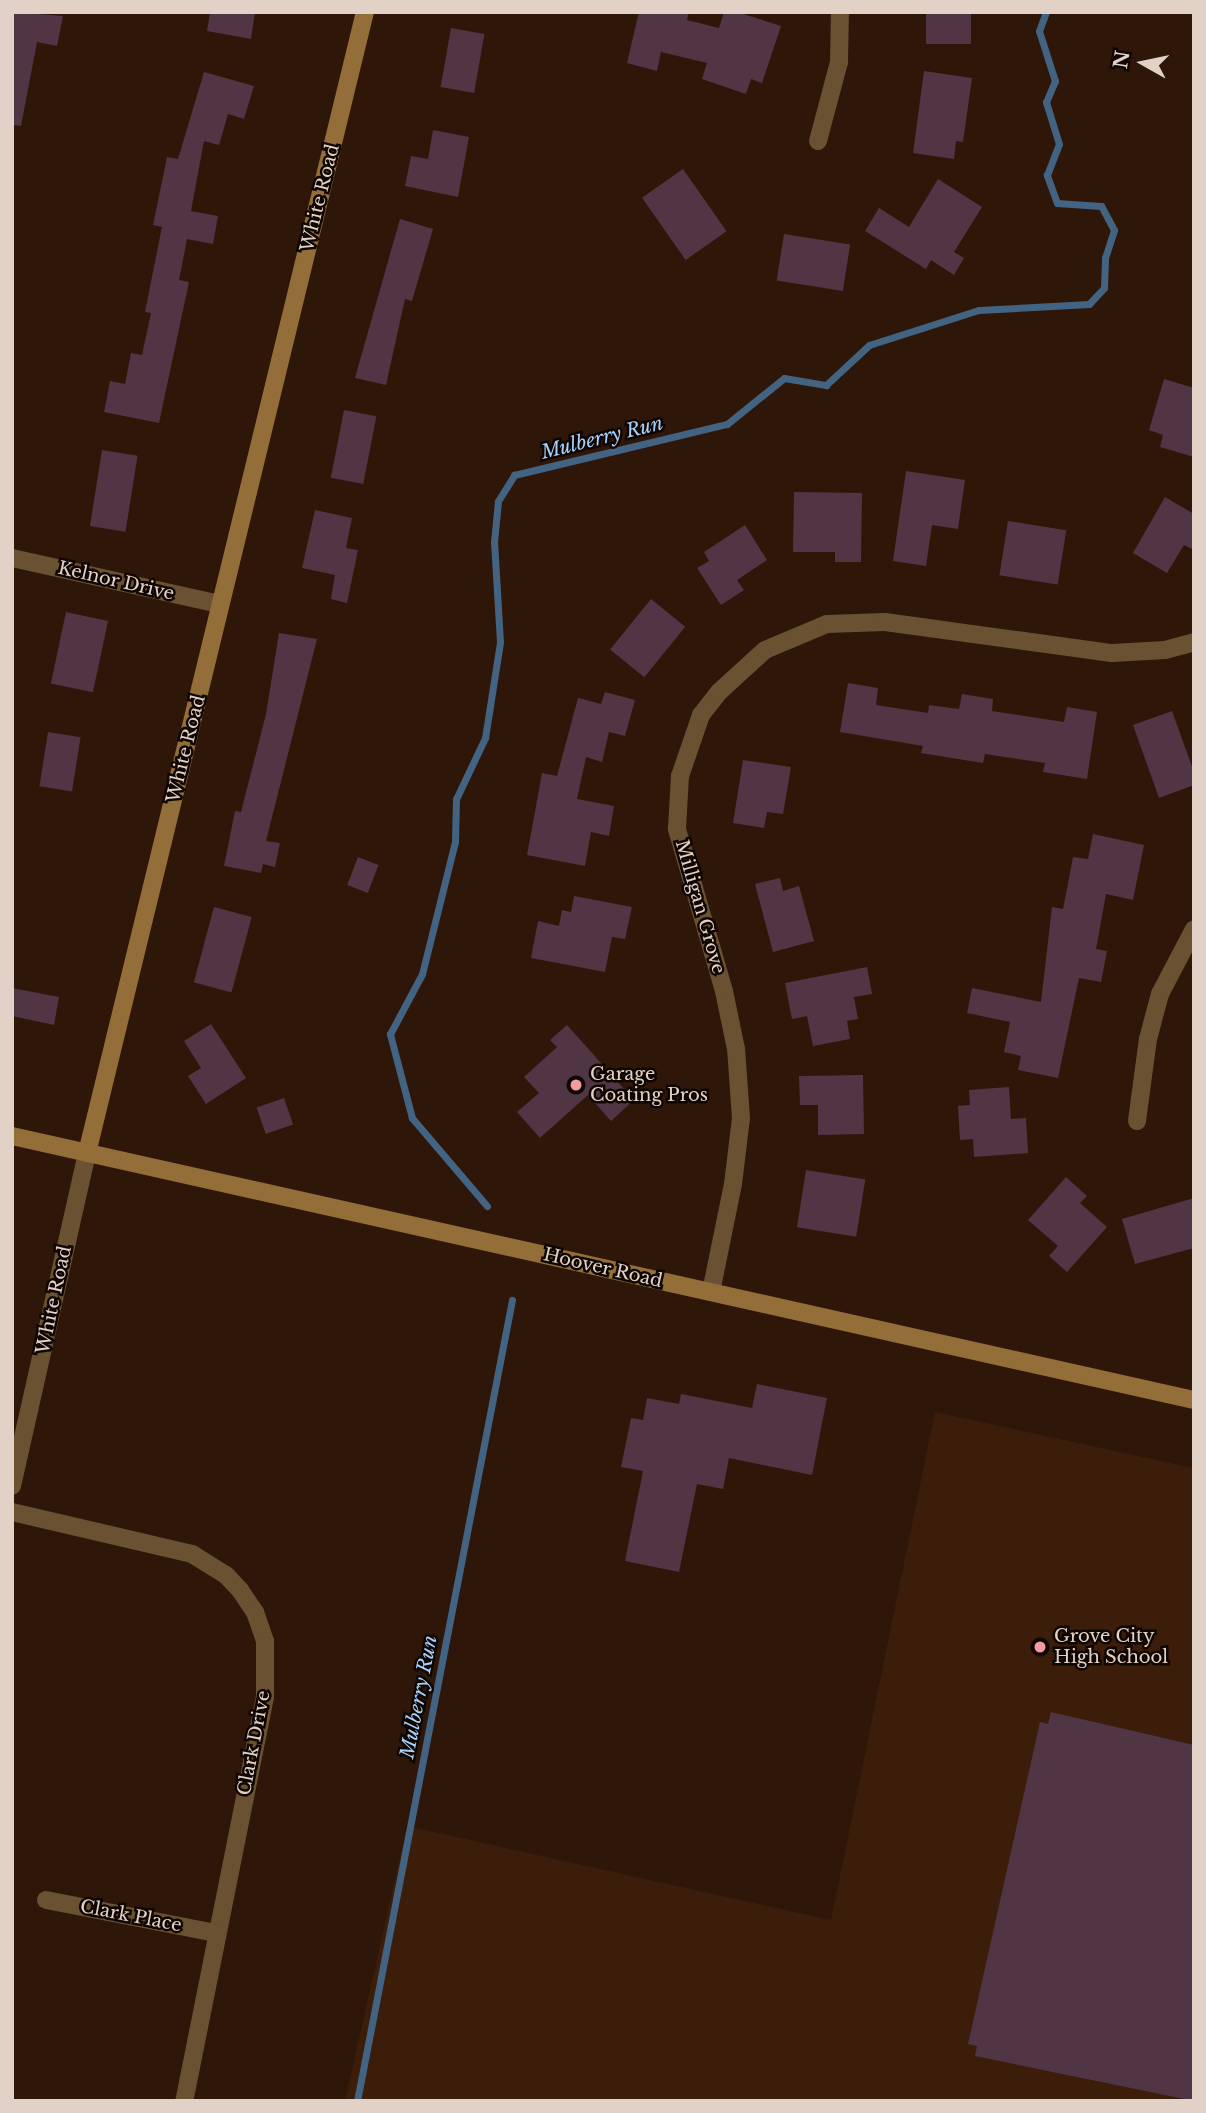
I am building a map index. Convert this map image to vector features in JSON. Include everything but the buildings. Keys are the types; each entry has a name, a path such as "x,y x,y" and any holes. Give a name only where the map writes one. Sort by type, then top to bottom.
{"main road":[{"name":"White Road","path":"87,1153 365,12"},
{"name":"Hoover Road","path":"12,1136 1194,1400"}],"street":[{"path":"818,141 839,62 840,12"},
{"name":"Kelnor Drive","path":"12,558 220,604"},
{"name":"Milligan Grove","path":"711,1292 733,1184 741,1118 736,1049 724,991 677,829 680,776 701,715 719,692 765,650 827,624 885,622 1112,653 1165,650 1194,642"},
{"path":"1137,1121 1148,1039 1160,994 1194,929"},
{"name":"White Road","path":"12,1486 87,1153"},
{"name":"Clark Drive","path":"12,1512 192,1554 226,1574 255,1612 265,1641 265,1698 184,2101"},
{"name":"Clark Place","path":"46,1900 216,1933"}],"shaded area":[{"name":"Grove City High School","path":"935,1412 1194,1468 1194,2101 345,2101 407,1826 831,1920"}],"waterway":[{"name":"Mulberry Run","path":"487,1206 412,1118 390,1034 422,974 455,842 456,799 485,738 500,642 494,542 498,501 514,475 727,424 784,378 826,385 869,345 979,310 1089,304 1104,288 1105,258 1114,230 1101,206 1057,203 1047,175 1059,144 1046,102 1055,81 1039,31 1046,12"},
{"name":"Mulberry Run","path":"357,2101 512,1300"}],"place":[{"name":"Garage Coating Pros","path":"576,1085"},
{"name":"Grove City High School","path":"1040,1647"}]}
